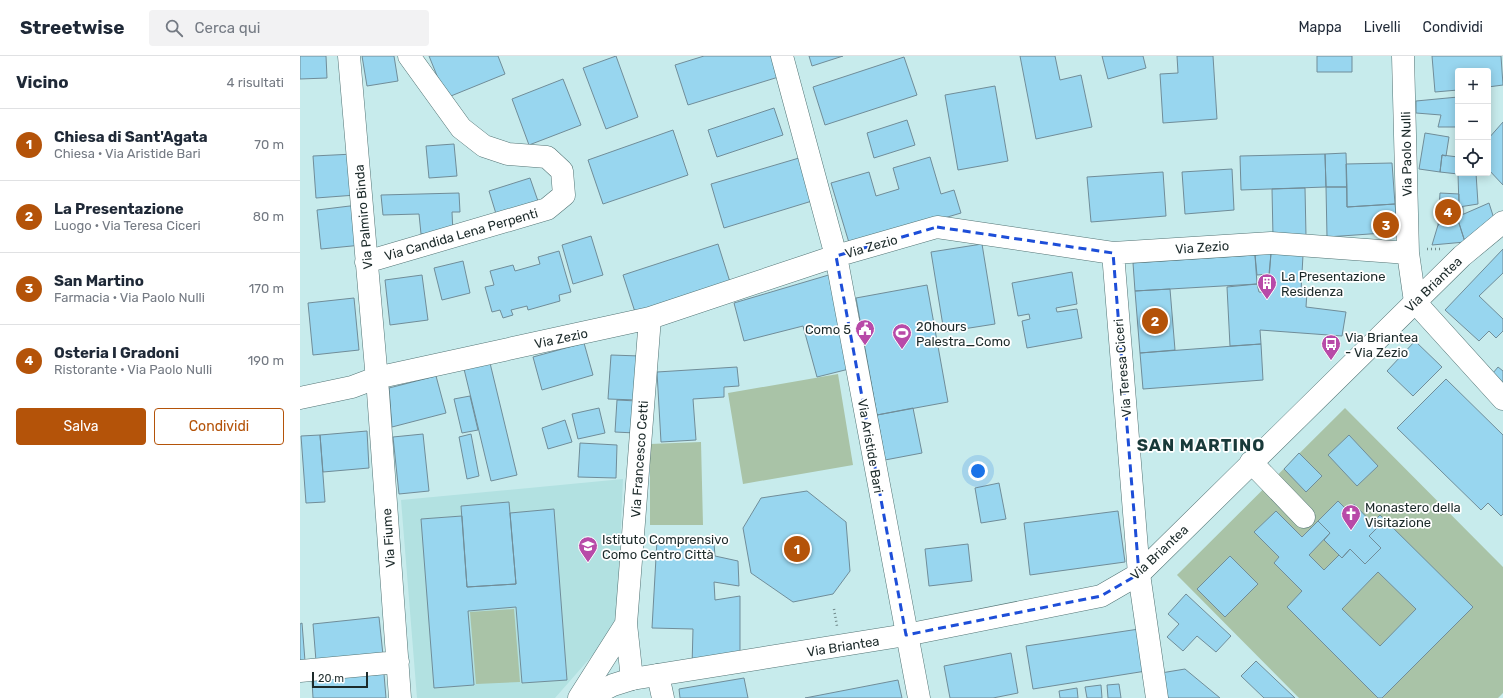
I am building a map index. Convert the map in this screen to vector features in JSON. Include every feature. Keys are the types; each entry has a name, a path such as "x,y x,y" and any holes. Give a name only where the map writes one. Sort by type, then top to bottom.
{"street":[{"name":"Via Palmiro Binda","path":"349,56 376,378"},
{"name":"Via Candida Lena Perpenti","path":"366,262 547,209 564,195 562,171 547,157 508,154 484,146 461,128 409,56"},
{"name":"Via Aristide Bari","path":"782,56 836,256 906,636 919,698"},
{"name":"Via Paolo Nulli","path":"1403,56 1408,252"},
{"name":"Via Briantea","path":"587,698 613,685 632,679 906,636 1101,596 1139,574 1251,462 1462,256 1503,222"},
{"name":"Via Zezio","path":"300,398 352,387 376,378 650,318 836,256 937,227 1113,253 1271,243 1408,252"},
{"path":"1408,252 1415,302 1503,399"},
{"name":"Via Teresa Ciceri","path":"1113,253 1139,574 1157,698"},
{"name":"Via Francesco Cetti","path":"632,679 626,624 650,318"},
{"name":"Via Fiume","path":"376,378 400,698"},
{"path":"1251,462 1304,517"},
{"name":"Via Francesco Cetti","path":"579,698 626,624"},
{"path":"300,671 398,662"},
{"path":"658,675 663,698"}],"path":[{"path":"1408,252 1454,248 1462,256"},
{"path":"834,609 837,626"}],"highlighted area":[{"path":"937,227 1113,253 1139,574 1101,596 906,635 836,256"}],"shaded area":[{"name":"Istituto Comprensivo Como Centro Città","path":"623,479 617,616 598,649 555,698 417,698 401,500","holes":["509,502 510,513 553,510 567,679 522,683 516,607 468,611 474,685 421,519 462,516 461,506"]}],"green space":[{"path":"838,374 853,465 743,484 728,393"},
{"path":"1345,408 1503,567 1503,693 1498,698 1299,698 1177,575"},
{"path":"701,442 703,525 650,525 650,444"},
{"path":"514,609 520,682 476,684 470,612"}],"building":[{"path":"300,56 326,56 327,78 300,79"},
{"path":"362,56 394,56 398,81 367,86"},
{"path":"429,56 498,56 505,74 446,98"},
{"path":"616,56 638,117 606,129 583,68"},
{"path":"704,56 779,56 785,75 688,105 675,65"},
{"path":"809,56 843,56 812,66"},
{"path":"1020,56 1055,56 1060,80 1081,75 1092,127 1036,139"},
{"path":"1102,56 1143,56 1146,68 1108,79"},
{"path":"1177,56 1213,56 1217,119 1163,123 1160,74 1178,73"},
{"path":"1317,56 1352,56 1352,72 1317,72"},
{"path":"1432,56 1501,56 1503,85 1491,87 1491,68 1455,68 1455,90 1435,92"},
{"path":"904,57 917,95 825,125 813,87"},
{"path":"563,79 581,125 529,145 512,99"},
{"path":"995,86 1008,161 958,170 945,95"},
{"path":"1455,97 1455,127 1438,127 1441,115 1416,113 1416,101"},
{"path":"774,108 783,135 717,157 708,130"},
{"path":"907,120 915,145 874,158 867,133"},
{"path":"1503,122 1503,185 1491,172 1491,136"},
{"path":"673,130 688,175 603,204 588,160"},
{"path":"1425,133 1449,137 1446,156 1442,155 1440,172 1419,169"},
{"path":"454,144 457,176 429,178 426,146"},
{"path":"1346,153 1347,187 1326,187 1325,154"},
{"path":"354,154 356,195 316,198 313,156"},
{"path":"1325,154 1326,187 1241,190 1240,156"},
{"path":"1442,155 1455,157 1455,174 1440,172"},
{"path":"930,157 941,194 954,190 961,213 850,246 831,183 869,172 876,196 899,189 893,168"},
{"path":"799,158 812,201 724,228 711,184"},
{"path":"1392,163 1395,204 1347,207 1346,164"},
{"path":"1232,169 1234,210 1185,214 1182,172"},
{"path":"1163,172 1166,216 1091,222 1087,177"},
{"path":"1458,176 1476,176 1478,204 1459,207"},
{"path":"530,178 539,204 497,217 489,191"},
{"path":"1326,187 1347,187 1347,207 1395,204 1398,232 1327,237"},
{"path":"1305,188 1306,236 1273,237 1272,189"},
{"path":"459,193 460,212 452,212 453,233 421,234 419,214 383,215 381,195"},
{"path":"1440,193 1459,194 1459,207 1463,207 1463,214 1438,225"},
{"path":"1489,203 1496,225 1465,242 1457,217"},
{"path":"358,205 362,245 321,249 317,210"},
{"path":"1457,217 1465,242 1432,245 1438,225"},
{"path":"591,236 603,275 573,284 562,245"},
{"path":"718,244 730,282 635,312 623,275"},
{"path":"982,244 995,324 944,332 931,252"},
{"path":"1503,249 1503,273 1479,296 1503,319 1503,331 1496,338 1489,331 1479,341 1445,310"},
{"path":"559,251 571,292 559,295 560,301 528,310 527,306 511,310 513,315 503,318 500,310 492,312 485,287 494,285 490,271 513,265 515,271 540,264 538,257"},
{"name":"La Presentazione Residenza","path":"1271,253 1303,255 1301,291 1307,291 1306,307 1346,312 1342,336 1260,330 1261,344 1230,346 1227,287 1257,284 1259,292 1268,293"},
{"path":"1271,253 1269,274 1257,275 1255,255"},
{"name":"La Presentazione Residenza","path":"1255,255 1257,284 1135,291 1133,263"},
{"path":"463,261 470,293 442,300 434,268"},
{"path":"1072,272 1077,304 1056,308 1057,312 1077,309 1082,338 1027,348 1022,321 1030,319 1029,314 1018,316 1012,283"},
{"path":"832,274 853,368 817,377 803,326 744,341 734,303"},
{"path":"422,275 428,320 390,325 385,280"},
{"name":"20hours Palestra_Como","path":"927,285 948,402 877,415 856,298"},
{"path":"1170,289 1175,350 1140,353 1135,291"},
{"path":"354,298 359,350 313,355 308,303"},
{"path":"1415,341 1442,367 1413,396 1387,371"},
{"path":"584,343 593,375 542,390 533,357"},
{"path":"1261,344 1263,380 1143,389 1140,353"},
{"path":"611,355 640,356 637,400 608,399"},
{"path":"490,363 517,475 491,481 464,369"},
{"path":"737,367 739,386 724,387 724,397 693,399 696,440 661,442 657,372"},
{"path":"1498,367 1503,371 1503,387 1488,379"},
{"path":"436,376 446,413 392,427 389,388"},
{"path":"1446,379 1503,435 1503,514 1501,516 1488,503 1481,510 1397,428"},
{"path":"470,396 478,430 462,433 454,399"},
{"path":"617,400 637,401 635,433 615,432"},
{"path":"599,408 605,433 578,439 572,414"},
{"path":"913,408 922,453 885,460 877,415"},
{"path":"565,420 572,442 548,449 542,428"},
{"path":"367,431 369,468 323,472 320,435"},
{"path":"423,434 429,491 399,494 393,437"},
{"path":"471,434 479,476 467,479 459,437"},
{"path":"320,435 325,502 306,503 301,436"},
{"path":"1349,435 1378,466 1357,486 1328,455"},
{"path":"580,443 617,445 616,478 578,477"},
{"path":"1299,453 1322,476 1306,492 1284,469"},
{"path":"999,483 1006,519 981,523 975,488"},
{"path":"807,491 846,522 850,571 833,594 793,602 751,573 743,528 761,498"},
{"name":"Monastero della Visitazione","path":"1338,501 1348,511 1354,504 1377,528 1369,536 1381,548 1365,564 1350,549 1342,558 1324,540 1330,533 1318,521"},
{"path":"509,502 516,584 467,587 461,506"},
{"path":"554,509 567,680 522,683 516,607 468,611 474,685 434,688 421,519 462,516 467,587 516,584 510,513"},
{"path":"1118,511 1125,562 1030,575 1024,523"},
{"path":"1276,511 1302,537 1318,521 1330,533 1309,555 1324,570 1339,555 1342,558 1350,549 1365,564 1381,548 1369,536 1377,528 1372,523 1380,515 1473,607 1382,698 1378,698 1287,607 1302,591 1274,563 1279,557 1254,532","holes":["1378,572 1416,609 1380,646 1342,609"]},
{"path":"657,540 714,543 715,556 738,561 739,586 714,582 715,600 740,596 740,658 692,667 693,629 652,628"},
{"path":"968,544 972,581 929,586 925,549"},
{"path":"1230,556 1258,584 1225,617 1197,589"},
{"path":"1186,594 1231,636 1216,652 1197,636 1183,651 1167,637 1179,624 1168,614"},
{"path":"379,617 383,655 316,661 313,624"},
{"path":"302,623 305,661 300,662 300,624"},
{"path":"1139,629 1146,671 1033,689 1026,646"},
{"path":"1011,653 1018,693 993,698 950,698 944,666"},
{"path":"1256,661 1295,698 1264,698 1241,676"},
{"path":"1185,669 1220,698 1163,698 1161,673"},
{"path":"384,674 386,698 313,698 312,680"},
{"path":"744,678 748,698 680,698 679,689"},
{"path":"898,680 902,698 805,698"},
{"path":"1119,684 1121,698 1108,698 1107,685"},
{"path":"1101,685 1102,698 1087,698 1085,687"},
{"path":"1077,688 1078,698 1060,698 1059,691"}],"place":[{"name":"Osteria I Gradoni","path":"1448,212"},
{"name":"San Martino","path":"1386,225"},
{"name":"La Presentazione Residenza","path":"1267,300"},
{"name":"La Presentazione","path":"1155,321"},
{"name":"Como 5","path":"865,346"},
{"name":"20hours Palestra_Como","path":"902,350"},
{"name":"Via Briantea - Via Zezio","path":"1331,361"},
{"name":"Monastero della Visitazione","path":"1351,531"},
{"name":"Chiesa di Sant'Agata","path":"797,549"},
{"name":"Istituto Comprensivo Como Centro Città","path":"588,563"}],"district":[{"name":"SAN MARTINO","path":"1201,445"}]}
